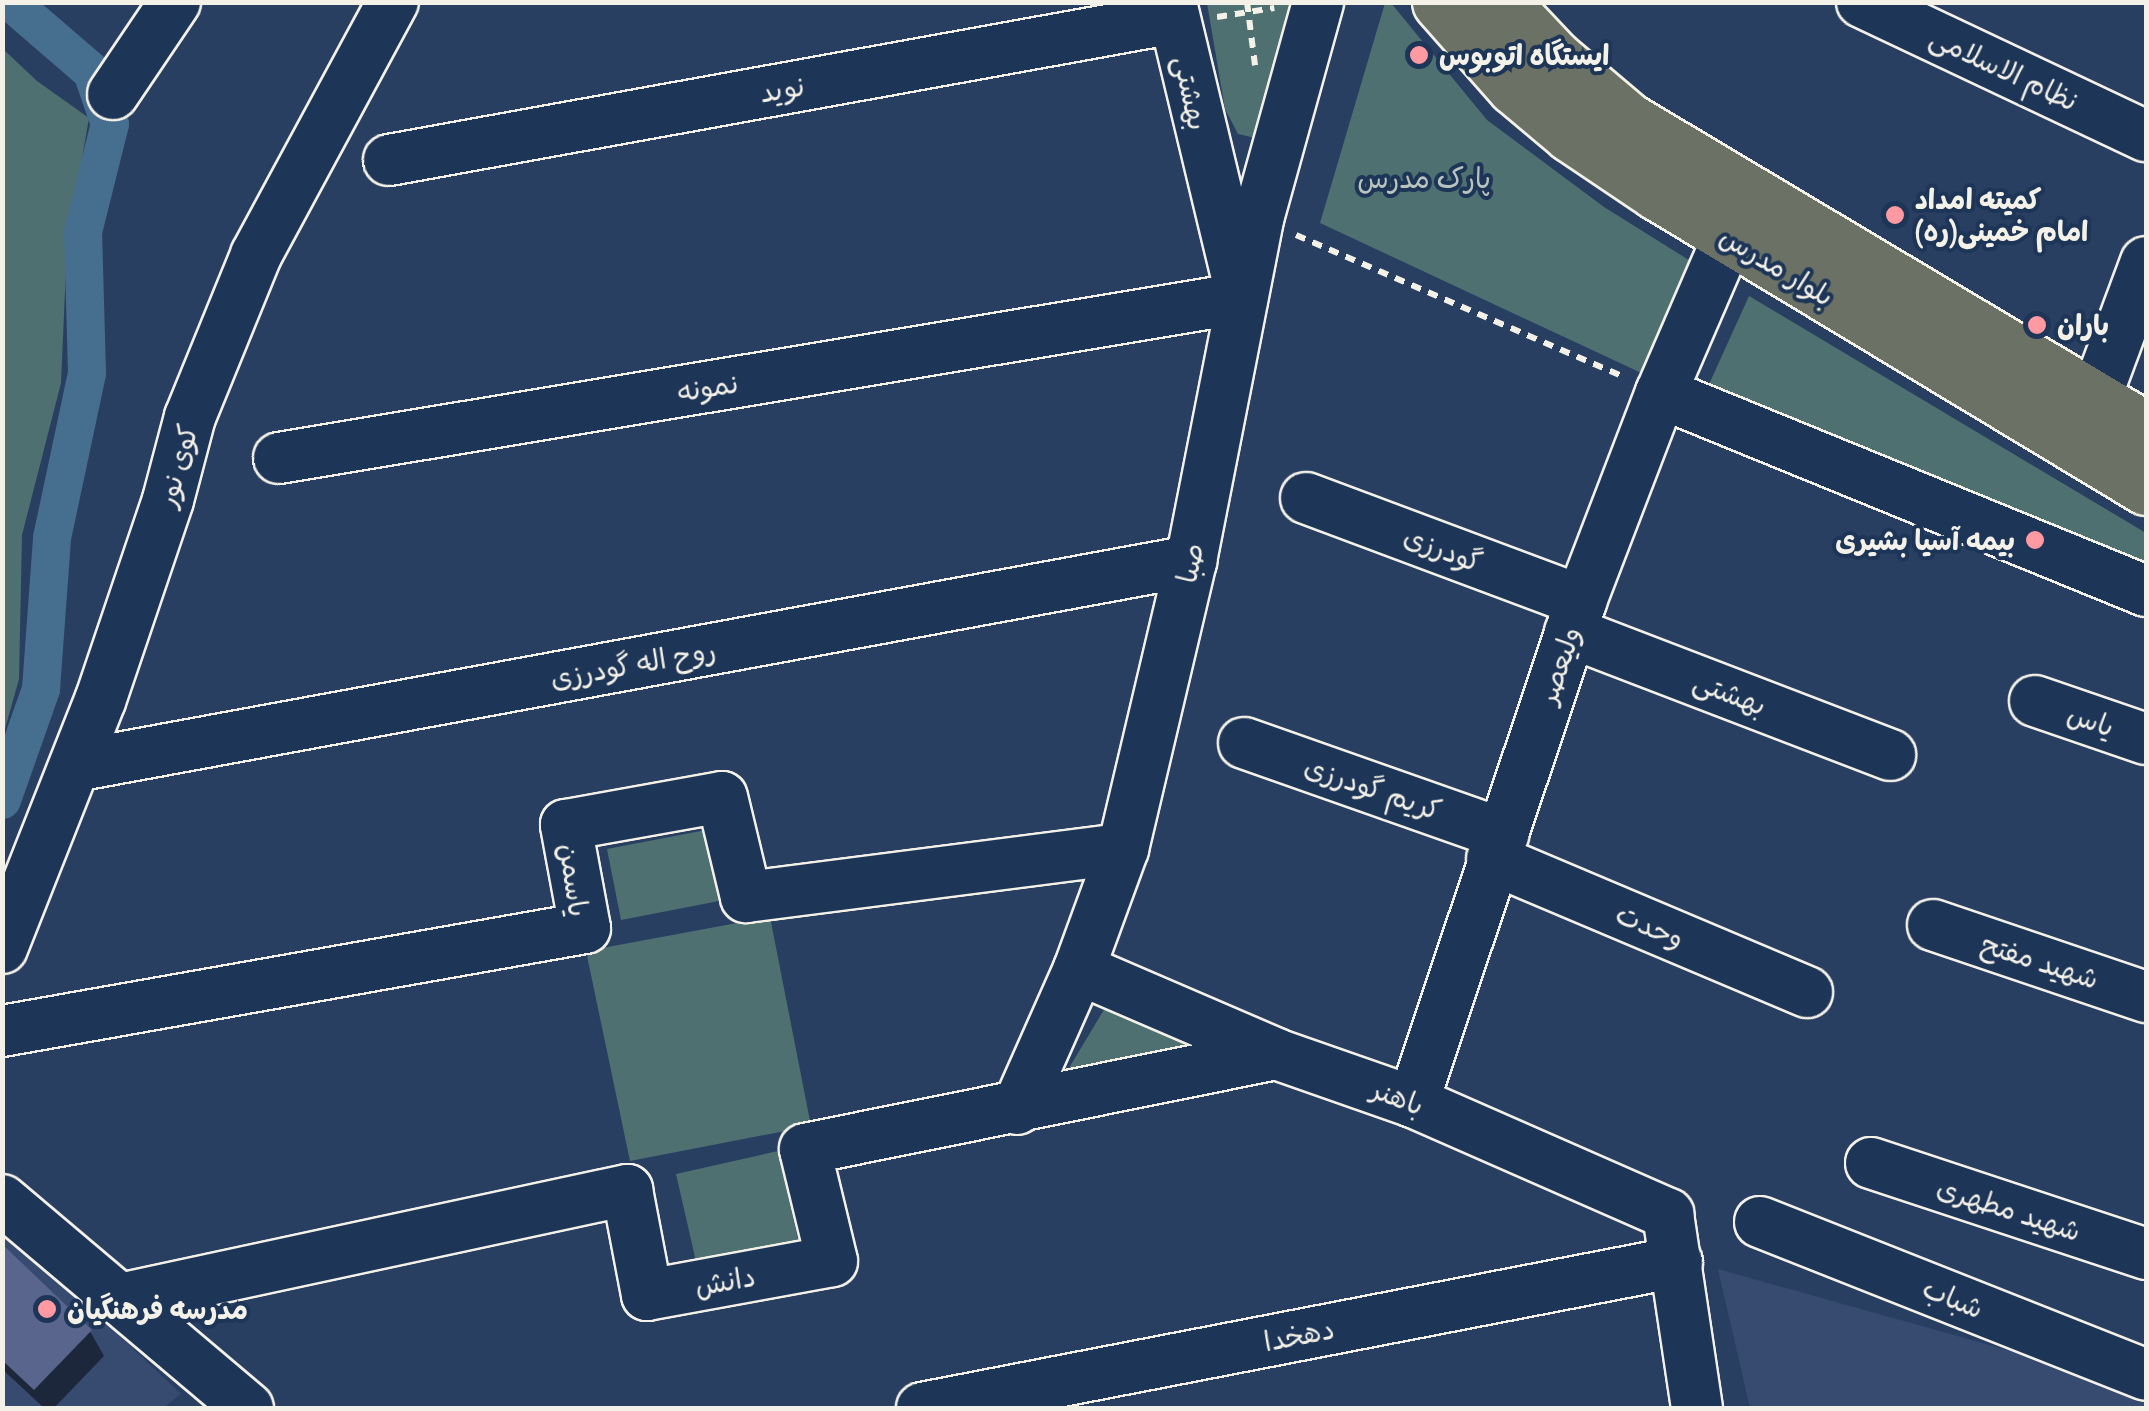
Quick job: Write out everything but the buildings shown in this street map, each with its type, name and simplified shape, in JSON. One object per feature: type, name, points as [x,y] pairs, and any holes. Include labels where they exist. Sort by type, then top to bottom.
[{"type":"main road","name":"بلوار مدرس","points":[[1440,2],[1515,87],[1571,134],[1729,236],[2146,487]]},
{"type":"main road","name":"بلوار مدرس","points":[[1526,13],[1628,120],[2146,430]]},
{"type":"street","points":[[113,94],[176,2]]},
{"type":"street","name":"کوی نور","points":[[2,948],[75,766],[168,500],[190,417],[256,255],[393,2]]},
{"type":"street","name":"نظام الاسلامی","points":[[1862,2],[2146,136]]},
{"type":"street","name":"صبا","points":[[1016,1110],[1079,969],[1123,849],[1191,562],[1258,218],[1274,162],[1302,4]]},
{"type":"street","name":"بهشتی","points":[[1174,15],[1242,298]]},
{"type":"street","name":"نوید","points":[[389,160],[1174,15]]},
{"type":"street","points":[[1202,142],[1219,157],[1246,164],[1274,162]]},
{"type":"street","name":"ولیعصر","points":[[1412,1102],[1575,616],[1661,393],[1729,236]]},
{"type":"street","points":[[2095,399],[2146,262]]},
{"type":"street","name":"نمونه","points":[[279,458],[1242,298]]},
{"type":"street","points":[[1661,393],[2146,591]]},
{"type":"street","name":"گودرزی","points":[[1306,498],[1575,616]]},
{"type":"street","name":"روح اله گودرزی","points":[[75,766],[1191,562]]},
{"type":"street","name":"بهشتی","points":[[1575,616],[1890,755]]},
{"type":"street","name":"یاس","points":[[2034,701],[2146,739]]},
{"type":"street","name":"کریم گودرزی","points":[[1244,743],[1498,846]]},
{"type":"street","name":"یاسمن","points":[[2,1031],[585,928],[566,825],[722,798],[746,897],[1123,849]]},
{"type":"street","name":"وحدت","points":[[1498,846],[1807,992]]},
{"type":"street","name":"شهید مفتح","points":[[1933,926],[2146,997]]},
{"type":"street","name":"باهنر","points":[[1079,969],[1276,1054],[1412,1102],[1668,1214],[1677,1262]]},
{"type":"street","name":"دانش","points":[[120,1300],[626,1190],[647,1295],[832,1261],[804,1148],[1016,1110],[1276,1054]]},
{"type":"street","name":"شهید مطهری","points":[[1871,1163],[2146,1254]]},
{"type":"street","points":[[2,1200],[248,1408]]},
{"type":"street","name":"شباب","points":[[1760,1222],[2146,1375]]},
{"type":"street","points":[[1677,1262],[1697,1408]]},
{"type":"street","name":"دهخدا","points":[[922,1408],[1677,1262]]},
{"type":"path","points":[[1174,15],[1302,4]]},
{"type":"path","points":[[1258,218],[1661,393]]},
{"type":"shaded area","name":"مدرسه فرهنگیان","points":[[2,1225],[181,1394],[163,1408],[3,1408]]},
{"type":"shaded area","points":[[1718,1269],[2146,1389],[2146,1408],[1750,1408]]},
{"type":"green space","points":[[1207,3],[1300,3],[1264,140],[1238,134],[1225,109]]},
{"type":"green space","name":"پارک مدرس","points":[[1385,3],[1391,3],[1487,120],[1604,207],[1692,262],[1650,377],[1320,223]]},
{"type":"green space","points":[[3,49],[37,81],[89,118],[67,246],[61,383],[22,535],[19,679],[3,736]]},
{"type":"green space","points":[[1749,296],[2146,533],[2146,579],[1701,402]]},
{"type":"green space","points":[[706,830],[719,901],[621,920],[607,849]]},
{"type":"green space","points":[[770,917],[811,1126],[630,1161],[586,951]]},
{"type":"green space","points":[[1111,998],[1222,1047],[1060,1083]]},
{"type":"green space","points":[[778,1151],[799,1244],[697,1266],[676,1174]]},
{"type":"waterway","points":[[2,800],[41,689],[52,538],[87,373],[83,232],[110,124],[92,72],[11,2]]},
{"type":"place","name":"ایستگاه اتوبوس","points":[[1419,55]]},
{"type":"place","name":"کمیته امداد امام خمینی(ره)","points":[[1895,215]]},
{"type":"place","name":"باران","points":[[2037,325]]},
{"type":"place","name":"بیمه آسیا بشیری","points":[[2035,540]]},
{"type":"place","name":"مدرسه فرهنگیان","points":[[47,1309]]}]
